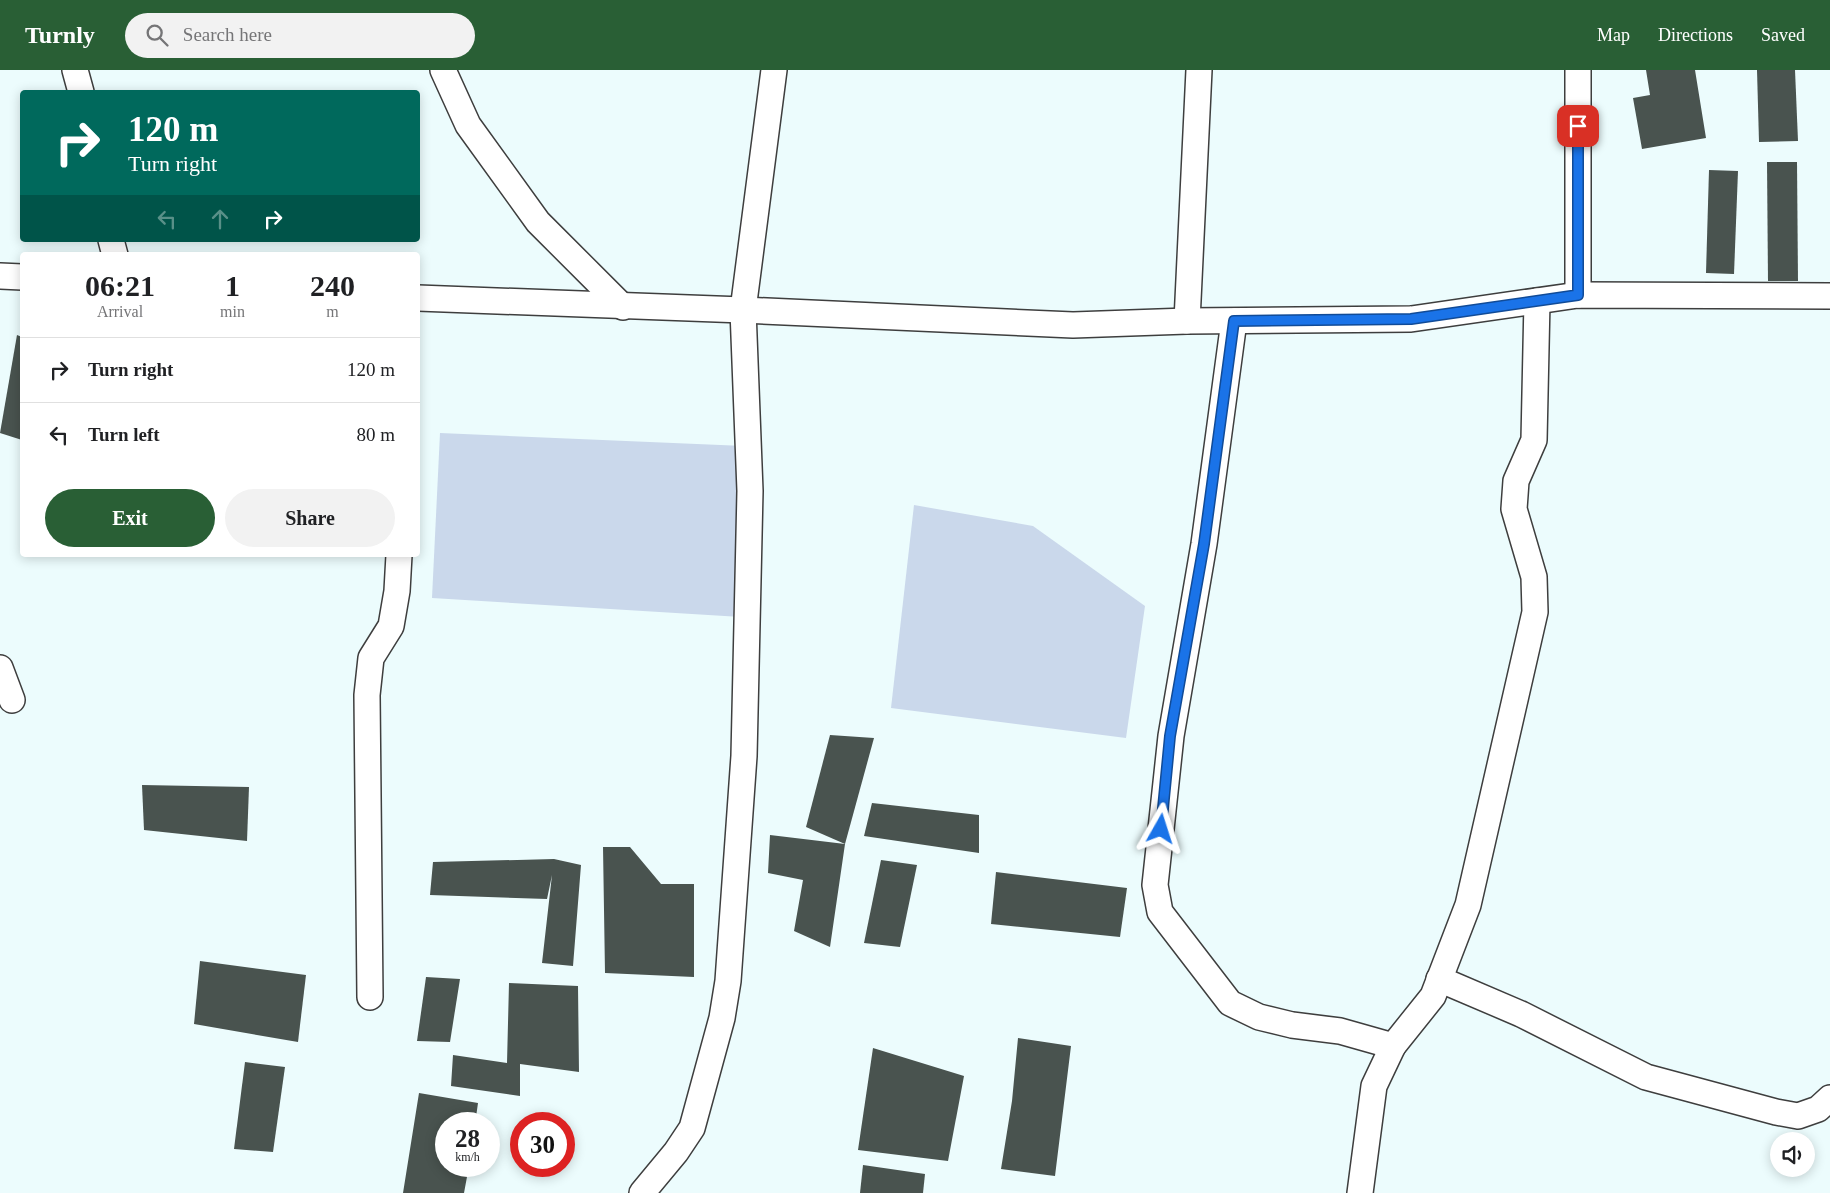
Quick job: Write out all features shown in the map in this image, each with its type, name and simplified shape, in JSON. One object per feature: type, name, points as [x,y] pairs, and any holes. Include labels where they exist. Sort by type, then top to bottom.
[{"type":"street","points":[[75,70],[80,90]]},
{"type":"street","points":[[443,70],[468,125],[538,222],[623,306]]},
{"type":"street","points":[[642,1193],[676,1152],[692,1128],[722,1018],[728,981],[744,756],[750,491],[743,310],[774,70]]},
{"type":"street","points":[[1187,321],[1199,70]]},
{"type":"street","points":[[1578,70],[1578,295]]},
{"type":"street","points":[[0,276],[20,277]]},
{"type":"street","points":[[420,298],[1074,325],[1187,321],[1411,319],[1578,295],[1830,296]]},
{"type":"street","points":[[1360,1193],[1374,1086],[1393,1046],[1433,996],[1468,906],[1535,612],[1534,577],[1514,509],[1516,481],[1534,440],[1537,301]]},
{"type":"street","points":[[1234,321],[1204,544],[1170,736],[1156,885],[1160,912],[1230,1002],[1259,1017],[1292,1025],[1340,1031],[1393,1046]]},
{"type":"street","points":[[370,997],[367,695],[371,658],[391,626],[397,591],[399,557]]},
{"type":"street","points":[[0,668],[12,700]]},
{"type":"street","points":[[1439,979],[1521,1014],[1646,1077],[1776,1112],[1798,1116],[1818,1109],[1830,1098]]},
{"type":"shaded area","points":[[440,433],[744,446],[741,617],[432,598]]},
{"type":"shaded area","points":[[914,505],[1033,526],[1145,606],[1126,738],[891,708]]},
{"type":"building","points":[[1646,70],[1695,70],[1706,138],[1642,149],[1633,98],[1650,95]]},
{"type":"building","points":[[1757,70],[1795,70],[1798,141],[1759,142]]},
{"type":"building","points":[[1767,162],[1797,162],[1798,281],[1768,281]]},
{"type":"building","points":[[1709,170],[1738,171],[1734,274],[1706,273]]},
{"type":"building","points":[[17,335],[20,336],[20,439],[0,433]]},
{"type":"building","points":[[830,735],[874,738],[845,844],[806,827]]},
{"type":"building","points":[[142,785],[249,787],[247,841],[144,830]]},
{"type":"building","points":[[872,803],[979,815],[979,853],[864,836]]},
{"type":"building","points":[[770,835],[845,844],[830,947],[794,931],[803,880],[768,873]]},
{"type":"building","points":[[603,847],[630,847],[661,884],[694,884],[694,977],[605,973]]},
{"type":"building","points":[[554,859],[581,865],[573,966],[542,963],[552,875],[547,899],[430,895],[433,862]]},
{"type":"building","points":[[881,860],[917,865],[900,947],[864,943]]},
{"type":"building","points":[[996,872],[1127,888],[1120,937],[991,924]]},
{"type":"building","points":[[200,961],[306,975],[298,1042],[194,1024]]},
{"type":"building","points":[[426,977],[460,979],[450,1042],[417,1041]]},
{"type":"building","points":[[509,983],[578,986],[579,1072],[520,1064],[520,1096],[451,1086],[453,1055],[507,1063]]},
{"type":"building","points":[[1018,1038],[1071,1046],[1055,1176],[1001,1169],[1012,1101]]},
{"type":"building","points":[[873,1048],[964,1076],[948,1161],[858,1150]]},
{"type":"building","points":[[245,1062],[285,1067],[273,1152],[234,1149]]},
{"type":"building","points":[[419,1093],[478,1103],[477,1112],[435,1112],[435,1177],[467,1177],[464,1193],[403,1193]]},
{"type":"building","points":[[863,1165],[925,1174],[923,1193],[860,1193]]},
{"type":"route","points":[[1161,829],[1170,736],[1204,544],[1234,321],[1411,319],[1578,295],[1578,126]]}]
